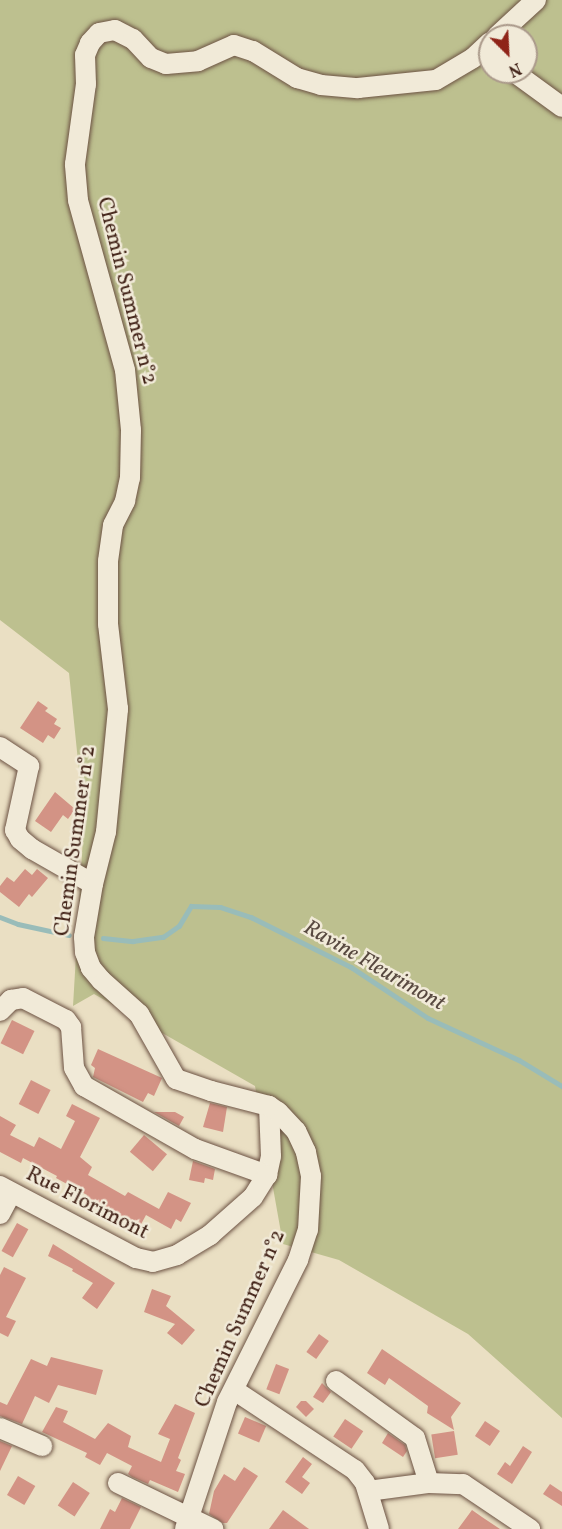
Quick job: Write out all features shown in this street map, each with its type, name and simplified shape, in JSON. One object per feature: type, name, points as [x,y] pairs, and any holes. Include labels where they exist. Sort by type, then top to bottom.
[{"type":"street","points":[[510,24],[537,0]]},
{"type":"street","name":"Chemin Summer n°2","points":[[187,1523],[227,1402],[298,1260],[308,1230],[312,1201],[311,1176],[306,1152],[287,1120],[269,1106],[176,1079],[139,1014],[91,968],[84,952],[84,937],[93,884],[106,832],[118,709],[108,624],[108,561],[113,525],[125,501],[130,478],[131,430],[125,370],[78,200],[75,164],[86,84],[85,55],[99,33],[115,30],[133,39],[152,58],[166,64],[198,61],[234,45],[253,51],[297,78],[321,85],[358,88],[436,80],[478,61]]},
{"type":"street","points":[[530,84],[562,107]]},
{"type":"street","points":[[0,747],[29,766],[15,830],[20,839],[32,849],[93,884]]},
{"type":"street","points":[[0,1011],[11,1000],[23,998],[66,1020],[72,1027],[74,1068],[84,1086],[195,1149],[267,1174]]},
{"type":"street","name":"Rue Florimont","points":[[6,1190],[136,1258],[153,1262],[177,1255],[210,1234],[253,1197],[267,1174],[272,1144],[269,1106]]},
{"type":"street","points":[[0,1214],[6,1190]]},
{"type":"street","points":[[336,1381],[415,1438],[429,1483]]},
{"type":"street","points":[[234,1390],[356,1470],[368,1491],[372,1526]]},
{"type":"street","points":[[0,1428],[42,1446]]},
{"type":"street","points":[[118,1483],[187,1523],[213,1529]]},
{"type":"street","points":[[368,1491],[429,1483],[463,1484],[530,1529]]},
{"type":"green space","points":[[0,0],[562,0],[562,1418],[468,1334],[339,1260],[283,1244],[255,1086],[94,994],[73,1006],[84,820],[69,673],[0,620]]},
{"type":"building","points":[[38,701],[48,708],[45,711],[57,719],[54,724],[61,728],[54,739],[48,735],[43,743],[20,728]]},
{"type":"building","points":[[55,792],[75,809],[68,819],[63,815],[51,832],[35,821]]},
{"type":"building","points":[[25,869],[32,875],[37,869],[48,878],[32,897],[29,894],[19,907],[0,892],[0,886],[7,877],[14,882]]},
{"type":"building","points":[[12,1020],[34,1031],[23,1054],[1,1043]]},
{"type":"building","points":[[98,1049],[162,1078],[154,1096],[148,1093],[143,1102],[93,1077],[95,1068],[91,1065]]},
{"type":"building","points":[[31,1080],[51,1090],[38,1114],[19,1104]]},
{"type":"building","points":[[210,1103],[227,1107],[223,1132],[203,1127]]},
{"type":"building","points":[[72,1104],[100,1118],[80,1157],[92,1167],[88,1175],[125,1196],[128,1192],[159,1209],[168,1192],[191,1203],[181,1222],[176,1219],[171,1229],[146,1215],[139,1228],[85,1199],[87,1195],[56,1178],[57,1176],[23,1158],[21,1163],[0,1152],[0,1116],[16,1125],[10,1135],[34,1147],[39,1137],[61,1149],[75,1121],[66,1116]]},
{"type":"building","points":[[154,1112],[175,1112],[184,1117],[179,1126]]},
{"type":"building","points":[[144,1135],[167,1154],[153,1171],[130,1152]]},
{"type":"building","points":[[193,1161],[215,1169],[213,1180],[205,1178],[204,1183],[189,1180]]},
{"type":"building","points":[[17,1223],[28,1229],[13,1257],[1,1251]]},
{"type":"building","points":[[53,1244],[115,1283],[97,1309],[82,1298],[93,1283],[48,1256]]},
{"type":"building","points":[[4,1267],[26,1278],[6,1317],[16,1321],[8,1337],[0,1333],[0,1275]]},
{"type":"building","points":[[152,1289],[171,1296],[166,1306],[195,1330],[182,1345],[167,1333],[175,1324],[144,1312]]},
{"type":"building","points":[[319,1334],[329,1341],[316,1359],[306,1352]]},
{"type":"building","points":[[382,1349],[461,1403],[451,1417],[454,1430],[427,1413],[428,1406],[389,1378],[385,1385],[367,1373]]},
{"type":"building","points":[[51,1357],[103,1370],[96,1395],[58,1385],[49,1403],[35,1396],[22,1424],[0,1416],[0,1402],[7,1405],[31,1359],[47,1366]]},
{"type":"building","points":[[276,1364],[289,1369],[279,1394],[266,1389]]},
{"type":"building","points":[[322,1383],[331,1392],[323,1403],[313,1397]]},
{"type":"building","points":[[301,1401],[306,1401],[314,1409],[306,1417],[296,1407]]},
{"type":"building","points":[[175,1404],[195,1413],[178,1458],[181,1460],[176,1471],[185,1474],[178,1492],[150,1480],[148,1484],[132,1477],[128,1474],[132,1466],[107,1453],[100,1465],[85,1457],[87,1453],[42,1432],[56,1407],[68,1411],[63,1422],[95,1439],[108,1423],[131,1436],[128,1447],[161,1462],[170,1439],[158,1434]]},
{"type":"building","points":[[245,1417],[266,1426],[259,1443],[238,1434]]},
{"type":"building","points":[[345,1419],[363,1431],[351,1449],[333,1436]]},
{"type":"building","points":[[485,1421],[500,1431],[490,1446],[475,1436]]},
{"type":"building","points":[[454,1431],[458,1455],[435,1458],[431,1435]]},
{"type":"building","points":[[388,1433],[405,1445],[407,1451],[403,1457],[382,1443]]},
{"type":"building","points":[[0,1441],[12,1446],[0,1471]]},
{"type":"building","points":[[523,1446],[532,1452],[512,1484],[497,1474],[505,1462],[510,1466]]},
{"type":"building","points":[[303,1457],[312,1464],[302,1477],[310,1483],[302,1494],[285,1482]]},
{"type":"building","points":[[244,1467],[258,1476],[227,1523],[223,1523],[209,1514],[214,1491],[224,1474],[235,1481]]},
{"type":"building","points":[[18,1476],[35,1486],[24,1505],[7,1495]]},
{"type":"building","points":[[73,1482],[90,1493],[75,1516],[58,1505]]},
{"type":"building","points":[[550,1484],[562,1492],[562,1506],[543,1494]]},
{"type":"building","points":[[122,1498],[141,1507],[130,1529],[100,1529],[110,1509],[115,1512]]},
{"type":"building","points":[[283,1510],[309,1529],[269,1529]]},
{"type":"building","points":[[472,1510],[482,1517],[500,1529],[458,1529]]},
{"type":"waterway","name":"Ravine Fleurimont","points":[[103,938],[133,941],[163,937],[179,926],[191,906],[220,907],[251,917],[351,967],[428,1018],[519,1060],[562,1086]]},
{"type":"waterway","name":"Ravine Fleurimont","points":[[0,917],[18,924],[69,935]]}]
